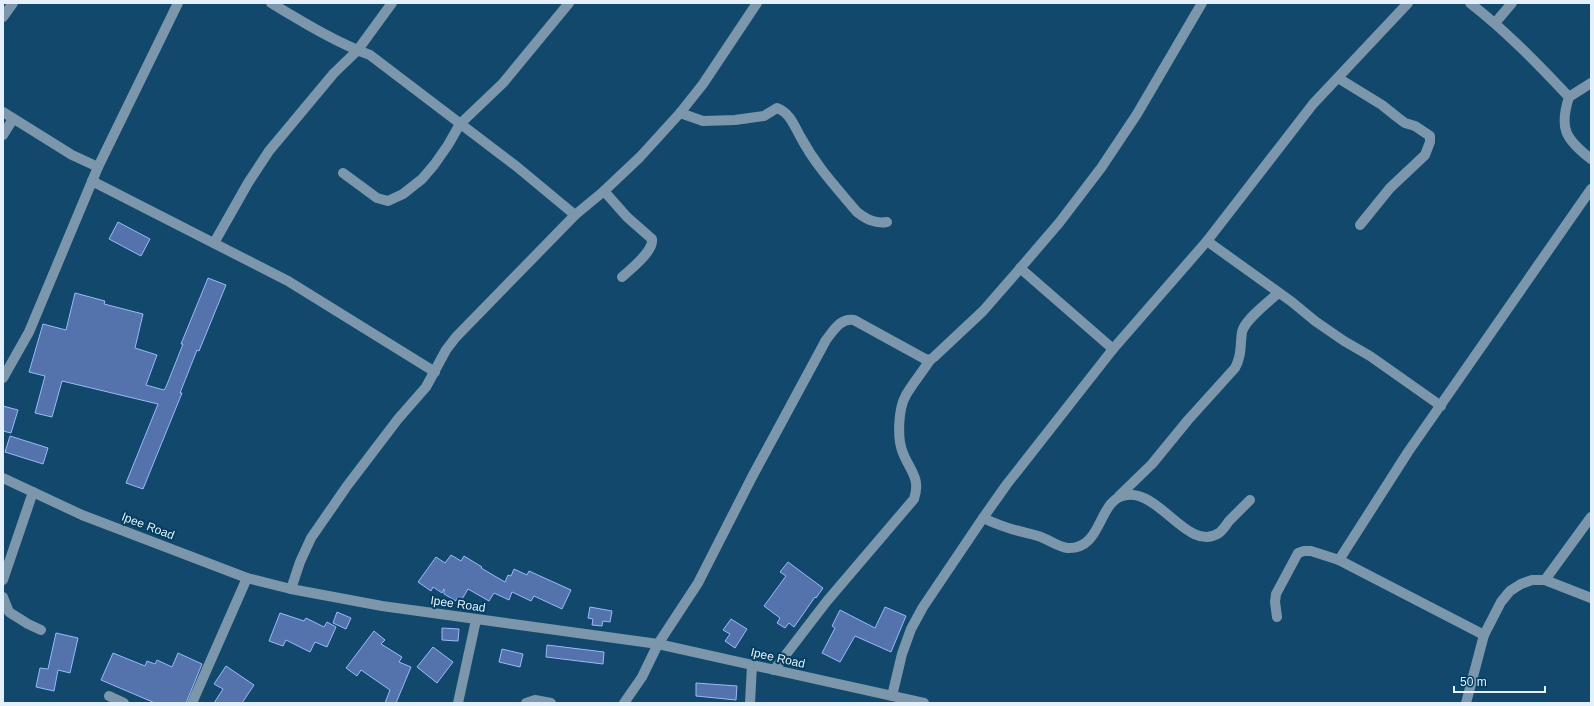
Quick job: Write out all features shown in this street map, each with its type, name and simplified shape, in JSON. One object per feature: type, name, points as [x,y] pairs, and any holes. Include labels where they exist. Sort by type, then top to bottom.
[{"type":"street","points":[[3,17],[13,3]]},
{"type":"street","points":[[3,378],[29,332],[98,167],[178,3]]},
{"type":"street","points":[[271,3],[357,51],[370,55],[516,166],[575,215]]},
{"type":"street","points":[[214,243],[268,151],[334,73],[357,51],[392,3]]},
{"type":"street","points":[[343,173],[377,198],[388,201],[403,194],[422,179],[434,165],[460,124],[503,83],[569,3]]},
{"type":"street","points":[[291,589],[300,562],[318,527],[398,419],[426,387],[446,350],[456,337],[575,215],[604,191],[640,157],[680,113],[703,84],[757,3]]},
{"type":"street","points":[[774,670],[827,601],[914,499],[918,489],[916,479],[902,452],[899,431],[902,405],[906,395],[930,360],[983,311],[1059,223],[1101,168],[1138,114],[1202,3]]},
{"type":"street","points":[[892,696],[902,654],[911,629],[923,607],[1007,484],[1113,350],[1207,241],[1313,104],[1408,3]]},
{"type":"street","points":[[1470,3],[1495,23],[1569,97]]},
{"type":"street","points":[[1495,23],[1512,3]]},
{"type":"street","points":[[1338,78],[1382,105],[1397,118],[1405,123],[1415,126],[1430,136],[1430,142],[1425,155],[1390,188],[1360,225]]},
{"type":"street","points":[[1591,83],[1569,97],[1564,110],[1563,123],[1569,137],[1579,149],[1591,158]]},
{"type":"street","points":[[680,113],[703,121],[736,120],[764,116],[777,108],[782,110],[790,118],[815,163],[857,212],[875,222],[887,222]]},
{"type":"street","points":[[3,112],[72,155],[98,167]]},
{"type":"street","points":[[3,135],[13,119]]},
{"type":"street","points":[[92,181],[288,281],[435,372]]},
{"type":"street","points":[[1339,560],[1408,452],[1591,189]]},
{"type":"street","points":[[604,191],[627,216],[652,239],[653,242],[648,251],[622,278]]},
{"type":"street","points":[[1207,241],[1292,302],[1315,321],[1344,341],[1370,356],[1441,406]]},
{"type":"street","points":[[1020,268],[1113,350]]},
{"type":"street","points":[[983,518],[1004,527],[1042,537],[1068,548],[1078,546],[1089,541],[1112,502],[1152,464],[1188,420],[1235,368],[1240,360],[1243,330],[1254,316],[1278,293]]},
{"type":"street","points":[[624,703],[642,677],[658,644],[698,583],[814,361],[826,340],[841,321],[849,319],[854,320],[930,360]]},
{"type":"street","name":"Ipee Road","points":[[3,478],[82,514],[247,578],[291,589],[382,606],[658,644],[924,703]]},
{"type":"street","points":[[3,580],[33,492]]},
{"type":"street","points":[[1120,496],[1128,494],[1144,498],[1158,505],[1180,526],[1191,533],[1210,537],[1220,532],[1250,500]]},
{"type":"street","points":[[1545,580],[1591,517]]},
{"type":"street","points":[[1277,617],[1275,602],[1276,594],[1298,553],[1311,551],[1339,560],[1484,635]]},
{"type":"street","points":[[192,703],[247,578]]},
{"type":"street","points":[[1466,703],[1484,635],[1501,602],[1510,591],[1521,584],[1532,580],[1545,580],[1591,598]]},
{"type":"street","points":[[3,597],[9,612],[41,630]]},
{"type":"street","points":[[458,703],[476,620]]},
{"type":"street","points":[[750,703],[752,665]]},
{"type":"street","points":[[109,696],[124,703]]},
{"type":"street","points":[[526,703],[535,700],[551,703]]},
{"type":"building","points":[[118,222],[150,239],[141,256],[109,239]]},
{"type":"building","points":[[208,278],[226,285],[199,351],[197,350],[180,393],[182,393],[143,489],[126,483],[158,404],[62,381],[52,417],[35,413],[45,376],[29,372],[43,324],[66,330],[75,293],[105,301],[104,304],[143,314],[135,348],[157,355],[146,385],[164,390]]},
{"type":"building","points":[[3,406],[18,410],[11,433],[3,431]]},
{"type":"building","points":[[10,436],[48,448],[43,464],[5,452]]},
{"type":"building","points":[[451,555],[461,561],[464,556],[505,582],[508,575],[511,576],[514,569],[527,575],[529,571],[571,590],[562,609],[534,596],[531,601],[512,592],[509,600],[494,593],[489,601],[468,589],[461,601],[457,598],[456,601],[444,594],[444,589],[442,593],[433,587],[431,591],[418,582],[436,557],[445,563]]},
{"type":"building","points":[[788,562],[823,588],[794,627],[789,623],[785,628],[777,623],[780,618],[764,606],[786,576],[780,572]]},
{"type":"building","points":[[590,607],[612,611],[610,622],[603,621],[602,626],[592,625],[593,619],[588,618]]},
{"type":"building","points":[[885,607],[906,616],[891,652],[855,636],[840,662],[822,653],[835,628],[832,626],[840,610],[875,628]]},
{"type":"building","points":[[337,612],[351,618],[346,629],[333,623]]},
{"type":"building","points":[[280,613],[304,621],[306,618],[324,627],[327,622],[336,627],[327,647],[315,642],[310,652],[286,640],[283,646],[269,641]]},
{"type":"building","points":[[731,619],[747,629],[735,648],[725,641],[730,634],[723,630]]},
{"type":"building","points":[[442,628],[459,629],[458,641],[442,640]]},
{"type":"building","points":[[374,631],[385,640],[381,644],[402,657],[399,662],[411,667],[396,703],[385,703],[390,690],[361,670],[357,676],[346,668]]},
{"type":"building","points":[[56,633],[78,638],[70,673],[58,670],[54,691],[36,687],[40,668],[48,669]]},
{"type":"building","points":[[547,645],[604,652],[603,664],[546,657]]},
{"type":"building","points":[[433,647],[453,662],[437,683],[417,667]]},
{"type":"building","points":[[502,649],[523,654],[520,667],[499,662]]},
{"type":"building","points":[[113,653],[145,666],[147,661],[155,664],[157,660],[172,667],[178,653],[202,664],[186,703],[155,703],[101,680]]},
{"type":"building","points":[[226,666],[254,685],[242,703],[214,703],[223,689],[214,684]]},
{"type":"building","points":[[696,683],[737,686],[736,700],[696,696]]}]
